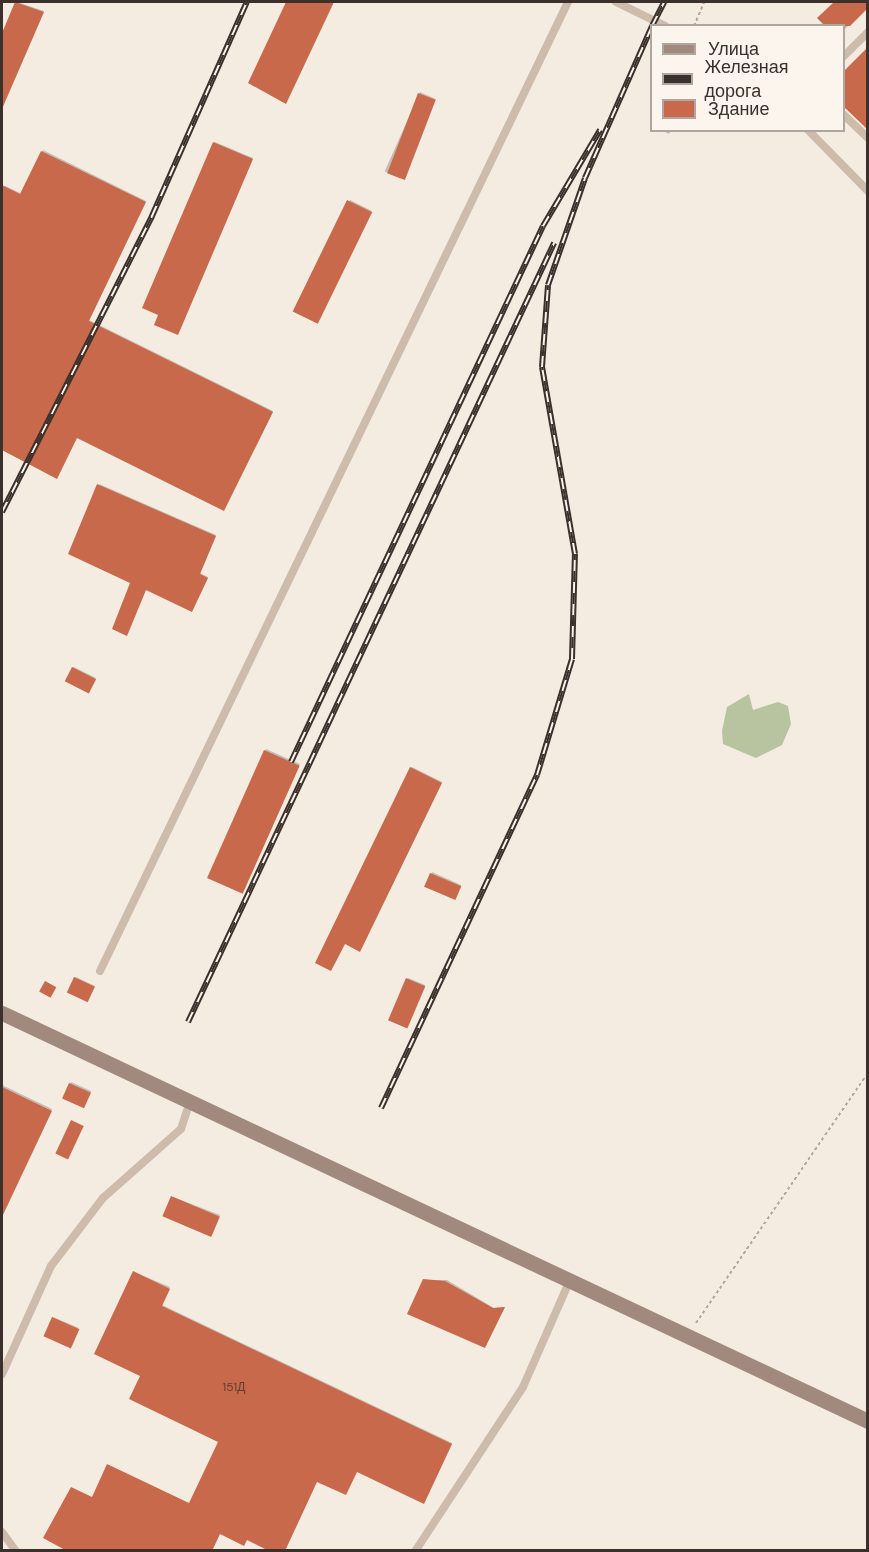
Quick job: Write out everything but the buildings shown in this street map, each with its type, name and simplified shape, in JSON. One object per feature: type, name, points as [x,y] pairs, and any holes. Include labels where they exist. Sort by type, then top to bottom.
[{"type":"main road","points":[[2,1013],[867,1421]]},
{"type":"lane","points":[[100,971],[568,2]]},
{"type":"lane","points":[[616,2],[662,24]]},
{"type":"lane","points":[[845,54],[867,32]]},
{"type":"lane","points":[[845,117],[867,138]]},
{"type":"lane","points":[[810,132],[867,191]]},
{"type":"lane","points":[[2,1374],[51,1266],[103,1198],[181,1129],[190,1102]]},
{"type":"lane","points":[[416,1551],[523,1387],[570,1280]]},
{"type":"lane","points":[[2,1532],[15,1551]]},
{"type":"path","points":[[695,24],[704,2]]},
{"type":"path","points":[[688,1335],[867,1073]]},
{"type":"green space","points":[[749,694],[753,710],[778,702],[788,706],[791,724],[782,745],[756,758],[723,744],[722,731],[727,707]]},
{"type":"railway","points":[[2,512],[152,216],[247,2]]},
{"type":"railway","points":[[653,24],[664,2]]},
{"type":"railway","points":[[381,1108],[537,775],[572,659],[575,554],[542,367],[548,285],[585,178],[650,31]]},
{"type":"railway","points":[[291,762],[543,226],[600,130]]},
{"type":"railway","points":[[188,1022],[554,243]]}]
